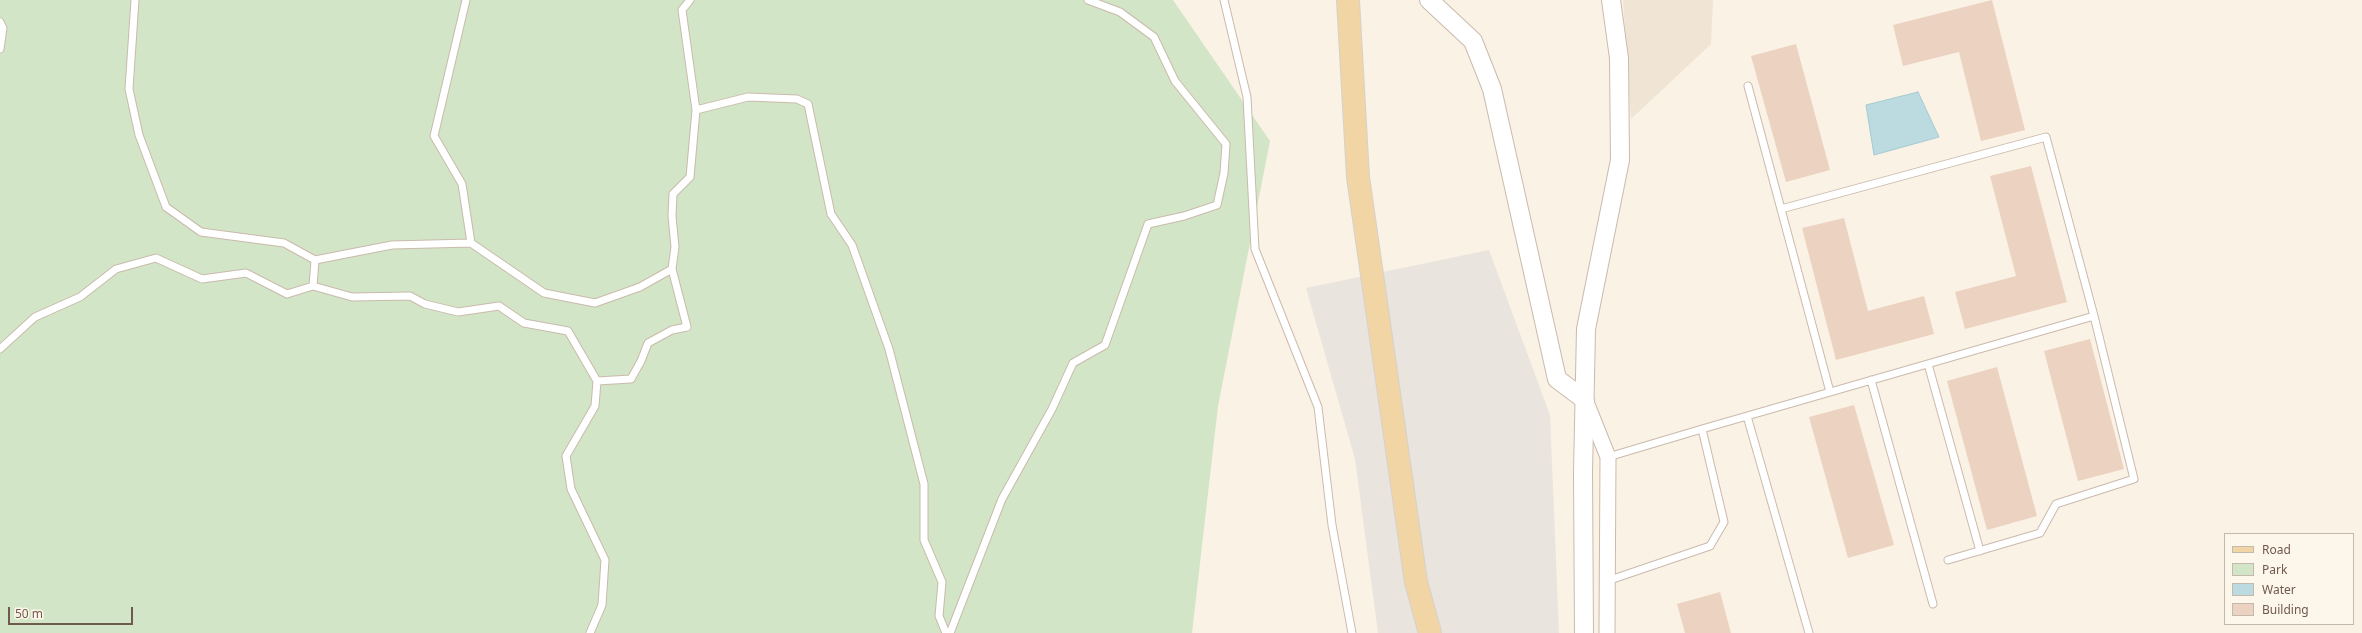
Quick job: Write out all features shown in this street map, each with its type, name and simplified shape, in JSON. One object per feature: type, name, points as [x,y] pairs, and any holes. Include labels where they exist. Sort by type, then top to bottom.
[{"type":"main road","points":[[1348,0],[1358,177],[1416,582],[1430,633]]},
{"type":"street","points":[[1429,0],[1473,41],[1492,89],[1557,379],[1585,400],[1608,457],[1607,633]]},
{"type":"street","points":[[1584,633],[1582,473],[1586,329],[1620,160],[1618,58],[1611,0]]},
{"type":"lane","points":[[135,0],[129,89],[139,135],[166,207],[201,232],[284,244],[315,260],[392,245],[471,243],[544,293],[595,302],[640,287],[672,270]]},
{"type":"lane","points":[[466,0],[434,136],[462,184],[471,243]]},
{"type":"lane","points":[[597,381],[631,379],[641,361],[648,343],[672,330],[687,327],[672,270],[675,247],[672,216],[673,194],[690,178],[696,110],[682,10],[690,0]]},
{"type":"lane","points":[[950,633],[1002,499],[1052,409],[1073,363],[1105,346],[1148,224],[1184,216],[1217,205],[1224,173],[1226,144],[1176,81],[1154,37],[1120,12],[1088,0]]},
{"type":"lane","points":[[1224,0],[1247,98],[1255,249],[1318,408],[1332,525],[1352,633]]},
{"type":"lane","points":[[0,22],[3,28],[0,49]]},
{"type":"lane","points":[[1748,86],[1830,392]]},
{"type":"lane","points":[[696,110],[748,97],[797,99],[808,104],[831,214],[852,245],[889,349],[924,484],[924,540],[942,582],[939,616],[946,633]]},
{"type":"lane","points":[[1781,209],[2046,137],[2094,316],[2134,479],[2056,504],[2040,533],[1948,560]]},
{"type":"lane","points":[[0,349],[35,317],[80,297],[116,269],[156,258],[202,279],[246,273],[287,294],[313,286],[352,297],[410,296],[425,304],[458,312],[499,306],[524,323],[568,331],[597,381],[595,406],[566,456],[571,489],[605,560],[602,605],[590,633]]},
{"type":"lane","points":[[313,286],[315,260]]},
{"type":"lane","points":[[1608,457],[2094,316]]},
{"type":"lane","points":[[1928,364],[1980,551]]},
{"type":"lane","points":[[1871,380],[1933,604]]},
{"type":"lane","points":[[1747,416],[1809,633]]},
{"type":"lane","points":[[1607,581],[1710,546],[1724,522],[1702,429]]},
{"type":"shaded area","points":[[1623,0],[1713,0],[1711,44],[1631,119]]},
{"type":"shaded area","points":[[1489,250],[1550,415],[1559,633],[1378,633],[1355,459],[1306,288]]},
{"type":"green space","points":[[0,0],[1173,0],[1270,141],[1218,406],[1192,633],[0,633]]},
{"type":"water","points":[[1918,92],[1939,137],[1874,155],[1866,105]]},
{"type":"building","points":[[1992,0],[2025,130],[1981,141],[1959,52],[1903,66],[1893,25]]},
{"type":"building","points":[[1796,44],[1830,170],[1786,182],[1751,56]]},
{"type":"building","points":[[2031,166],[2067,302],[1965,329],[1955,292],[2016,276],[1990,176]]},
{"type":"building","points":[[1844,218],[1868,311],[1924,296],[1934,334],[1836,360],[1802,228]]},
{"type":"building","points":[[2090,339],[2124,469],[2078,481],[2044,351]]},
{"type":"building","points":[[1997,367],[2037,516],[1987,530],[1947,381]]},
{"type":"building","points":[[1854,405],[1894,545],[1848,558],[1809,417]]},
{"type":"building","points":[[1720,592],[1731,633],[1685,633],[1677,604]]}]
